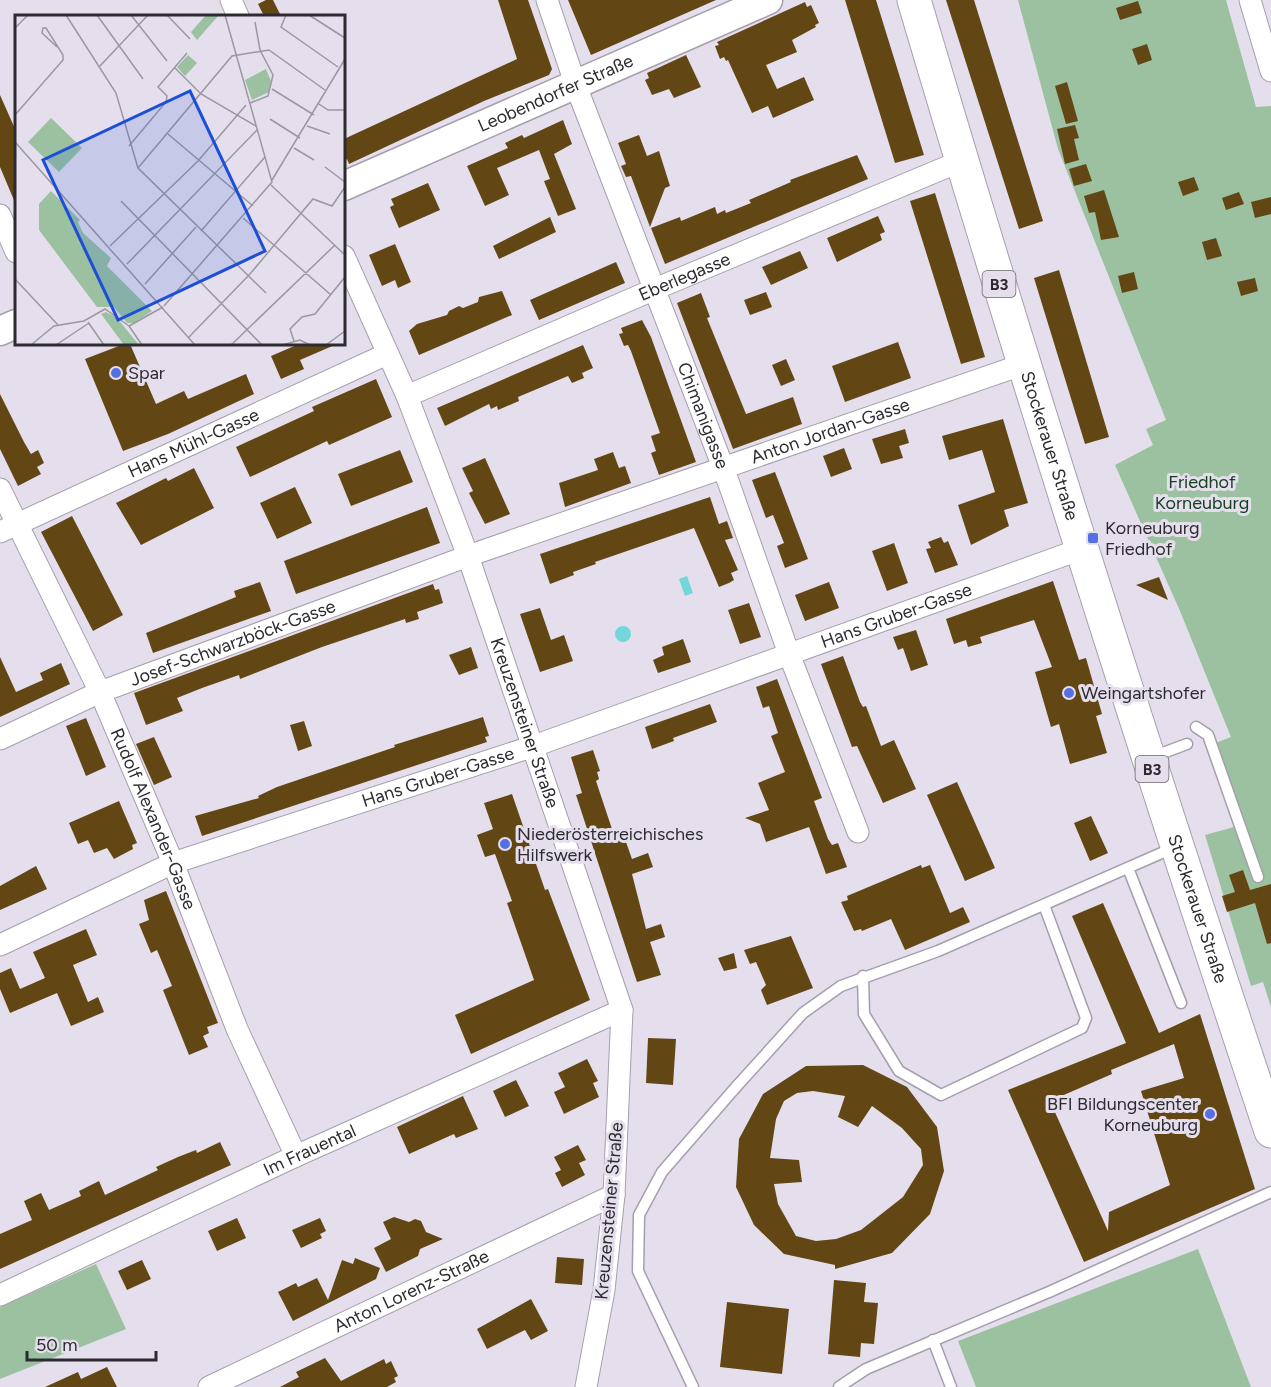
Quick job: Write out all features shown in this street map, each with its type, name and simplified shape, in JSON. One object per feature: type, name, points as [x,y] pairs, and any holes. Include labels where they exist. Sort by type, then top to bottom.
[{"type":"main road","name":"Leobendorfer Straße","points":[[345,186],[768,0]]},
{"type":"main road","name":"Stockerauer Straße","points":[[914,0],[962,161],[1014,368],[1073,552],[1149,758],[1176,847],[1271,1131]]},
{"type":"main road","points":[[0,331],[15,324]]},
{"type":"street","points":[[231,0],[238,15]]},
{"type":"street","name":"Chimanigasse","points":[[547,0],[576,86],[723,467],[789,654],[858,832]]},
{"type":"street","points":[[1250,0],[1271,71]]},
{"type":"street","name":"Eberlegasse","points":[[407,396],[655,289],[962,161]]},
{"type":"street","points":[[3,228],[15,250]]},
{"type":"street","name":"Kreuzensteiner Straße","points":[[345,258],[407,396],[468,556],[622,1010],[614,1195],[604,1290],[586,1387]]},
{"type":"street","name":"Hans Mühl-Gasse","points":[[9,528],[387,354]]},
{"type":"street","name":"Anton Jordan-Gasse","points":[[468,556],[1014,368]]},
{"type":"street","name":"Rudolf Alexander-Gasse","points":[[0,489],[9,528],[100,692],[173,863],[237,1029],[296,1156]]},
{"type":"street","name":"Hans Gruber-Gasse","points":[[0,945],[173,863],[534,746],[1073,552]]},
{"type":"street","name":"Josef-Schwarzböck-Gasse","points":[[0,738],[100,692],[468,556]]},
{"type":"street","name":"Im Frauental","points":[[0,1295],[296,1156],[622,1010]]},
{"type":"street","name":"Anton Lorenz-Straße","points":[[208,1387],[614,1195]]},
{"type":"lane","points":[[1196,728],[1208,735],[1258,877]]},
{"type":"lane","points":[[1149,758],[1187,744]]},
{"type":"lane","points":[[693,1387],[638,1271],[639,1215],[662,1172],[803,1013],[841,986],[863,976],[938,951],[1176,847]]},
{"type":"lane","points":[[1128,868],[1181,1003]]},
{"type":"lane","points":[[863,976],[864,1014],[899,1071],[940,1095],[1082,1028],[1085,1023],[1086,1018],[1044,905]]},
{"type":"lane","points":[[839,1387],[866,1369],[1049,1292],[1271,1192]]},
{"type":"lane","points":[[933,1340],[951,1387]]},
{"type":"green space","name":"Friedhof Korneuburg","points":[[1018,0],[1226,0],[1256,107],[1271,106],[1271,1007],[1263,982],[1251,986],[1205,835],[1234,827],[1208,746],[1231,737],[1180,611],[1115,465],[1153,445],[1146,429],[1166,420],[1058,149]]},
{"type":"green space","points":[[1198,1249],[1251,1387],[976,1387],[958,1341]]},
{"type":"green space","points":[[96,1264],[126,1329],[0,1379],[0,1307]]},
{"type":"water","points":[[687,576],[693,593],[685,596],[679,579]]},
{"type":"water","points":[[623,626],[629,628],[631,634],[629,640],[623,642],[617,640],[615,634],[617,628]]},
{"type":"building","points":[[266,0],[273,0],[280,15],[264,15],[258,4]]},
{"type":"building","points":[[498,0],[528,0],[552,69],[549,75],[484,101],[349,164],[347,159],[345,160],[345,139],[517,59]]},
{"type":"building","points":[[568,0],[716,0],[591,55]]},
{"type":"building","points":[[845,0],[876,0],[924,155],[895,163]]},
{"type":"building","points":[[946,0],[974,0],[1043,221],[1019,229]]},
{"type":"building","points":[[1138,1],[1142,13],[1120,20],[1116,8]]},
{"type":"building","points":[[805,2],[807,7],[811,5],[819,23],[792,40],[797,52],[766,65],[777,89],[804,77],[814,100],[773,118],[768,106],[752,113],[728,60],[726,61],[724,57],[720,59],[715,46],[719,45],[717,42]]},
{"type":"building","points":[[1147,44],[1152,60],[1138,65],[1132,49]]},
{"type":"building","points":[[686,55],[701,87],[674,98],[669,89],[652,95],[645,80],[649,78],[647,73]]},
{"type":"building","points":[[1067,82],[1078,121],[1066,124],[1055,86]]},
{"type":"building","points":[[0,95],[15,129],[15,203],[0,167]]},
{"type":"building","points":[[563,120],[572,144],[554,154],[576,209],[558,216],[544,181],[550,179],[539,150],[497,168],[509,195],[485,206],[467,166],[508,148],[505,143],[522,135],[524,138]]},
{"type":"building","points":[[1075,125],[1079,138],[1074,139],[1079,160],[1065,164],[1057,129]]},
{"type":"building","points":[[639,135],[647,156],[659,151],[670,186],[665,188],[650,227],[631,176],[626,177],[621,166],[626,164],[618,143]]},
{"type":"building","points":[[857,155],[868,179],[665,264],[651,228],[680,217],[681,221],[715,207],[717,214],[725,210],[726,213],[751,203],[749,200],[791,182],[790,180]]},
{"type":"building","points":[[1086,164],[1092,181],[1074,186],[1069,169]]},
{"type":"building","points":[[1194,177],[1199,190],[1183,196],[1178,182]]},
{"type":"building","points":[[428,183],[440,210],[399,228],[390,207],[394,205],[391,199]]},
{"type":"building","points":[[1104,190],[1119,237],[1101,240],[1095,212],[1089,213],[1084,196]]},
{"type":"building","points":[[1239,192],[1244,204],[1226,210],[1222,198]]},
{"type":"building","points":[[935,193],[985,357],[961,364],[910,201]]},
{"type":"building","points":[[1271,197],[1271,214],[1255,218],[1251,202]]},
{"type":"building","points":[[878,216],[885,232],[880,234],[882,240],[837,262],[827,238]]},
{"type":"building","points":[[550,217],[556,232],[499,259],[493,246]]},
{"type":"building","points":[[1216,238],[1222,256],[1207,260],[1202,242]]},
{"type":"building","points":[[395,244],[411,282],[398,288],[395,280],[382,286],[369,255]]},
{"type":"building","points":[[800,251],[808,268],[771,285],[762,267]]},
{"type":"building","points":[[616,262],[625,283],[539,320],[530,300]]},
{"type":"building","points":[[1059,270],[1109,437],[1085,444],[1034,278]]},
{"type":"building","points":[[1134,272],[1138,289],[1122,293],[1118,276]]},
{"type":"building","points":[[1255,278],[1258,291],[1241,296],[1237,282]]},
{"type":"building","points":[[502,291],[512,315],[419,355],[409,331],[417,324],[447,315],[449,311],[459,306],[463,308],[478,302],[479,297]]},
{"type":"building","points":[[766,292],[772,307],[750,315],[744,300]]},
{"type":"building","points":[[701,293],[710,317],[707,318],[746,414],[793,397],[802,424],[733,449],[677,303]]},
{"type":"building","points":[[642,320],[651,337],[696,462],[659,475],[651,453],[656,451],[651,436],[660,433],[631,351],[628,345],[624,346],[619,334],[623,333],[621,328]]},
{"type":"building","points":[[898,342],[911,378],[845,402],[832,366]]},
{"type":"building","points":[[121,345],[130,345],[156,404],[184,391],[188,399],[246,374],[254,394],[168,434],[123,451],[85,359]]},
{"type":"building","points":[[297,345],[335,345],[300,360],[304,369],[281,379],[271,356]]},
{"type":"building","points":[[583,345],[593,368],[582,373],[584,378],[572,383],[568,376],[518,397],[519,401],[498,410],[497,406],[491,409],[489,404],[445,426],[437,408]]},
{"type":"building","points":[[786,359],[795,380],[781,386],[772,365]]},
{"type":"building","points":[[376,379],[392,417],[329,445],[327,441],[250,477],[236,447],[314,411],[312,407]]},
{"type":"building","points":[[0,394],[31,454],[38,450],[44,463],[37,467],[41,474],[18,486],[0,449]]},
{"type":"building","points":[[1003,419],[1028,503],[1004,510],[1009,526],[971,545],[958,505],[995,492],[982,450],[949,460],[942,436]]},
{"type":"building","points":[[905,429],[909,443],[899,446],[903,458],[881,464],[872,439]]},
{"type":"building","points":[[844,448],[852,469],[831,477],[823,456]]},
{"type":"building","points":[[400,450],[413,482],[351,506],[338,474]]},
{"type":"building","points":[[613,452],[619,468],[625,466],[631,483],[565,507],[559,483],[598,470],[594,459]]},
{"type":"building","points":[[485,458],[510,514],[485,524],[469,493],[473,491],[462,468]]},
{"type":"building","points":[[194,468],[214,508],[141,545],[116,503],[166,478],[168,481]]},
{"type":"building","points":[[775,472],[808,559],[785,568],[777,546],[784,543],[773,515],[766,518],[752,480]]},
{"type":"building","points":[[295,487],[312,523],[277,539],[260,503]]},
{"type":"building","points":[[710,497],[719,524],[727,521],[733,538],[725,540],[738,570],[731,573],[734,580],[729,583],[719,587],[694,528],[595,562],[596,564],[573,572],[574,575],[550,584],[540,554]]},
{"type":"building","points":[[427,507],[440,543],[296,594],[284,561]]},
{"type":"building","points":[[72,516],[123,615],[93,631],[41,532]]},
{"type":"building","points":[[941,537],[944,543],[948,541],[958,565],[935,573],[926,549],[931,548],[928,542]]},
{"type":"building","points":[[894,543],[908,583],[887,591],[872,551]]},
{"type":"building","points":[[1159,577],[1168,600],[1136,585]]},
{"type":"building","points":[[1053,581],[1079,660],[1086,658],[1102,714],[1096,716],[1107,753],[1070,764],[1059,724],[1051,727],[1035,672],[1052,667],[1034,620],[980,637],[982,643],[968,647],[966,640],[954,644],[946,619]]},
{"type":"building","points":[[260,582],[271,611],[153,653],[146,633],[236,597],[234,591]]},
{"type":"building","points":[[829,582],[839,608],[805,621],[795,595]]},
{"type":"building","points":[[433,584],[435,590],[439,589],[443,603],[417,612],[419,619],[406,623],[405,619],[322,647],[240,679],[239,675],[202,688],[177,698],[183,711],[146,725],[134,693]]},
{"type":"building","points":[[749,603],[761,637],[740,644],[728,610]]},
{"type":"building","points":[[540,608],[551,640],[564,635],[573,661],[540,672],[520,614]]},
{"type":"building","points":[[916,630],[928,665],[911,671],[903,648],[898,650],[893,637]]},
{"type":"building","points":[[683,639],[691,662],[658,673],[653,660],[664,655],[662,647]]},
{"type":"building","points":[[471,647],[478,668],[459,675],[449,655]]},
{"type":"building","points":[[843,656],[860,702],[863,707],[866,706],[881,746],[894,740],[916,789],[883,803],[857,746],[852,747],[821,664]]},
{"type":"building","points":[[0,657],[16,692],[43,680],[40,673],[61,663],[70,684],[0,717]]},
{"type":"building","points":[[777,679],[822,798],[814,801],[828,839],[832,845],[838,843],[847,867],[826,874],[809,827],[766,842],[760,824],[745,818],[769,810],[758,783],[785,772],[771,736],[778,733],[769,706],[763,708],[756,687]]},
{"type":"building","points":[[710,704],[717,722],[673,738],[674,741],[652,749],[645,727]]},
{"type":"building","points":[[483,717],[489,736],[485,737],[487,742],[202,836],[195,816],[259,798],[258,796],[277,787],[395,747],[394,745]]},
{"type":"building","points":[[86,718],[106,767],[86,776],[66,726]]},
{"type":"building","points":[[304,721],[312,746],[298,751],[290,725]]},
{"type":"building","points":[[154,737],[172,777],[154,785],[136,744]]},
{"type":"building","points":[[593,750],[600,771],[597,772],[599,779],[596,781],[614,835],[619,834],[626,842],[632,859],[648,853],[653,867],[632,874],[646,929],[661,924],[665,937],[650,942],[661,975],[637,982],[576,795],[582,793],[571,757]]},
{"type":"building","points":[[957,782],[995,868],[965,881],[927,795]]},
{"type":"building","points":[[512,794],[545,890],[548,889],[590,1000],[471,1054],[455,1015],[534,980],[507,903],[512,901],[495,854],[485,857],[477,835],[493,829],[484,803]]},
{"type":"building","points":[[119,801],[137,843],[132,845],[133,849],[114,859],[107,848],[94,853],[88,840],[78,844],[69,823]]},
{"type":"building","points":[[1091,816],[1108,853],[1090,861],[1074,823]]},
{"type":"building","points":[[921,865],[922,868],[930,865],[950,913],[963,907],[970,922],[905,950],[891,919],[862,931],[861,929],[854,931],[841,902],[848,900],[847,896]]},
{"type":"building","points":[[36,866],[47,889],[0,910],[0,886]]},
{"type":"building","points":[[1243,870],[1250,890],[1271,884],[1271,943],[1267,944],[1255,903],[1227,912],[1222,896],[1235,892],[1229,875]]},
{"type":"building","points":[[166,891],[218,1023],[207,1027],[209,1033],[203,1036],[208,1047],[189,1055],[163,990],[172,986],[157,950],[151,953],[139,924],[149,920],[144,900]]},
{"type":"building","points":[[1103,903],[1159,1033],[1200,1014],[1255,1189],[1084,1262],[1008,1090],[1126,1043],[1072,916]],"holes":[[[1174,1044],[1184,1078],[1141,1091],[1170,1185],[1109,1212],[1108,1231],[1050,1101],[1112,1074],[1111,1070]]]},
{"type":"building","points":[[86,929],[97,955],[73,965],[88,1002],[98,997],[104,1012],[71,1026],[57,993],[10,1013],[0,989],[0,973],[11,968],[20,989],[45,978],[33,952]]},
{"type":"building","points":[[791,936],[813,988],[767,1005],[761,990],[766,985],[756,962],[750,964],[744,950]]},
{"type":"building","points":[[734,953],[737,968],[724,971],[718,958]]},
{"type":"building","points":[[648,1038],[676,1039],[673,1085],[646,1083]]},
{"type":"building","points":[[587,1059],[598,1081],[593,1083],[599,1097],[564,1114],[554,1092],[565,1087],[558,1073]]},
{"type":"building","points":[[863,1065],[907,1087],[937,1127],[944,1171],[930,1214],[892,1253],[835,1269],[835,1265],[784,1254],[754,1225],[736,1187],[739,1139],[763,1094],[806,1066]],"holes":[[[813,1091],[845,1096],[838,1117],[858,1127],[872,1106],[902,1128],[921,1149],[923,1165],[903,1197],[861,1230],[836,1239],[816,1241],[796,1236],[778,1204],[774,1184],[802,1182],[799,1160],[770,1158],[776,1119],[784,1101],[797,1093]]]},
{"type":"building","points":[[516,1080],[529,1106],[505,1117],[493,1091]]},
{"type":"building","points":[[463,1096],[478,1129],[456,1138],[454,1134],[409,1154],[397,1127]]},
{"type":"building","points":[[220,1142],[231,1165],[0,1269],[0,1234],[32,1220],[24,1201],[41,1193],[49,1210],[81,1196],[79,1191],[99,1181],[105,1195],[158,1170],[156,1167],[196,1150],[197,1153]]},
{"type":"building","points":[[578,1145],[586,1160],[579,1163],[585,1175],[562,1187],[555,1173],[561,1170],[554,1157]]},
{"type":"building","points":[[394,1217],[409,1222],[415,1219],[421,1221],[426,1232],[443,1239],[420,1249],[418,1256],[386,1272],[374,1248],[391,1239],[383,1222]]},
{"type":"building","points":[[237,1218],[246,1238],[217,1251],[208,1231]]},
{"type":"building","points":[[320,1218],[326,1231],[320,1234],[322,1238],[301,1248],[292,1230]]},
{"type":"building","points":[[557,1257],[584,1259],[582,1285],[555,1283]]},
{"type":"building","points":[[355,1258],[380,1268],[376,1279],[293,1321],[278,1292],[296,1283],[298,1287],[317,1278],[328,1300],[342,1260],[353,1264]]},
{"type":"building","points":[[142,1260],[151,1279],[127,1290],[118,1271]]},
{"type":"building","points":[[834,1280],[866,1283],[864,1302],[878,1303],[874,1344],[861,1343],[860,1357],[828,1354]]},
{"type":"building","points":[[531,1299],[548,1331],[531,1340],[525,1330],[487,1349],[477,1329]]},
{"type":"building","points":[[727,1302],[789,1309],[782,1374],[720,1367]]},
{"type":"building","points":[[325,1358],[341,1381],[384,1359],[386,1364],[391,1361],[398,1376],[394,1378],[396,1382],[387,1387],[280,1387],[299,1377],[296,1372]]},
{"type":"building","points":[[107,1367],[117,1387],[45,1387],[78,1372],[81,1379]]},
{"type":"place","name":"Spar","points":[[116,373]]},
{"type":"place","name":"Korneuburg Friedhof","points":[[1093,538]]},
{"type":"place","name":"Weingartshofer","points":[[1069,693]]},
{"type":"place","name":"Niederösterreichisches Hilfswerk","points":[[505,844]]},
{"type":"place","name":"BFI Bildungscenter Korneuburg","points":[[1210,1114]]}]
